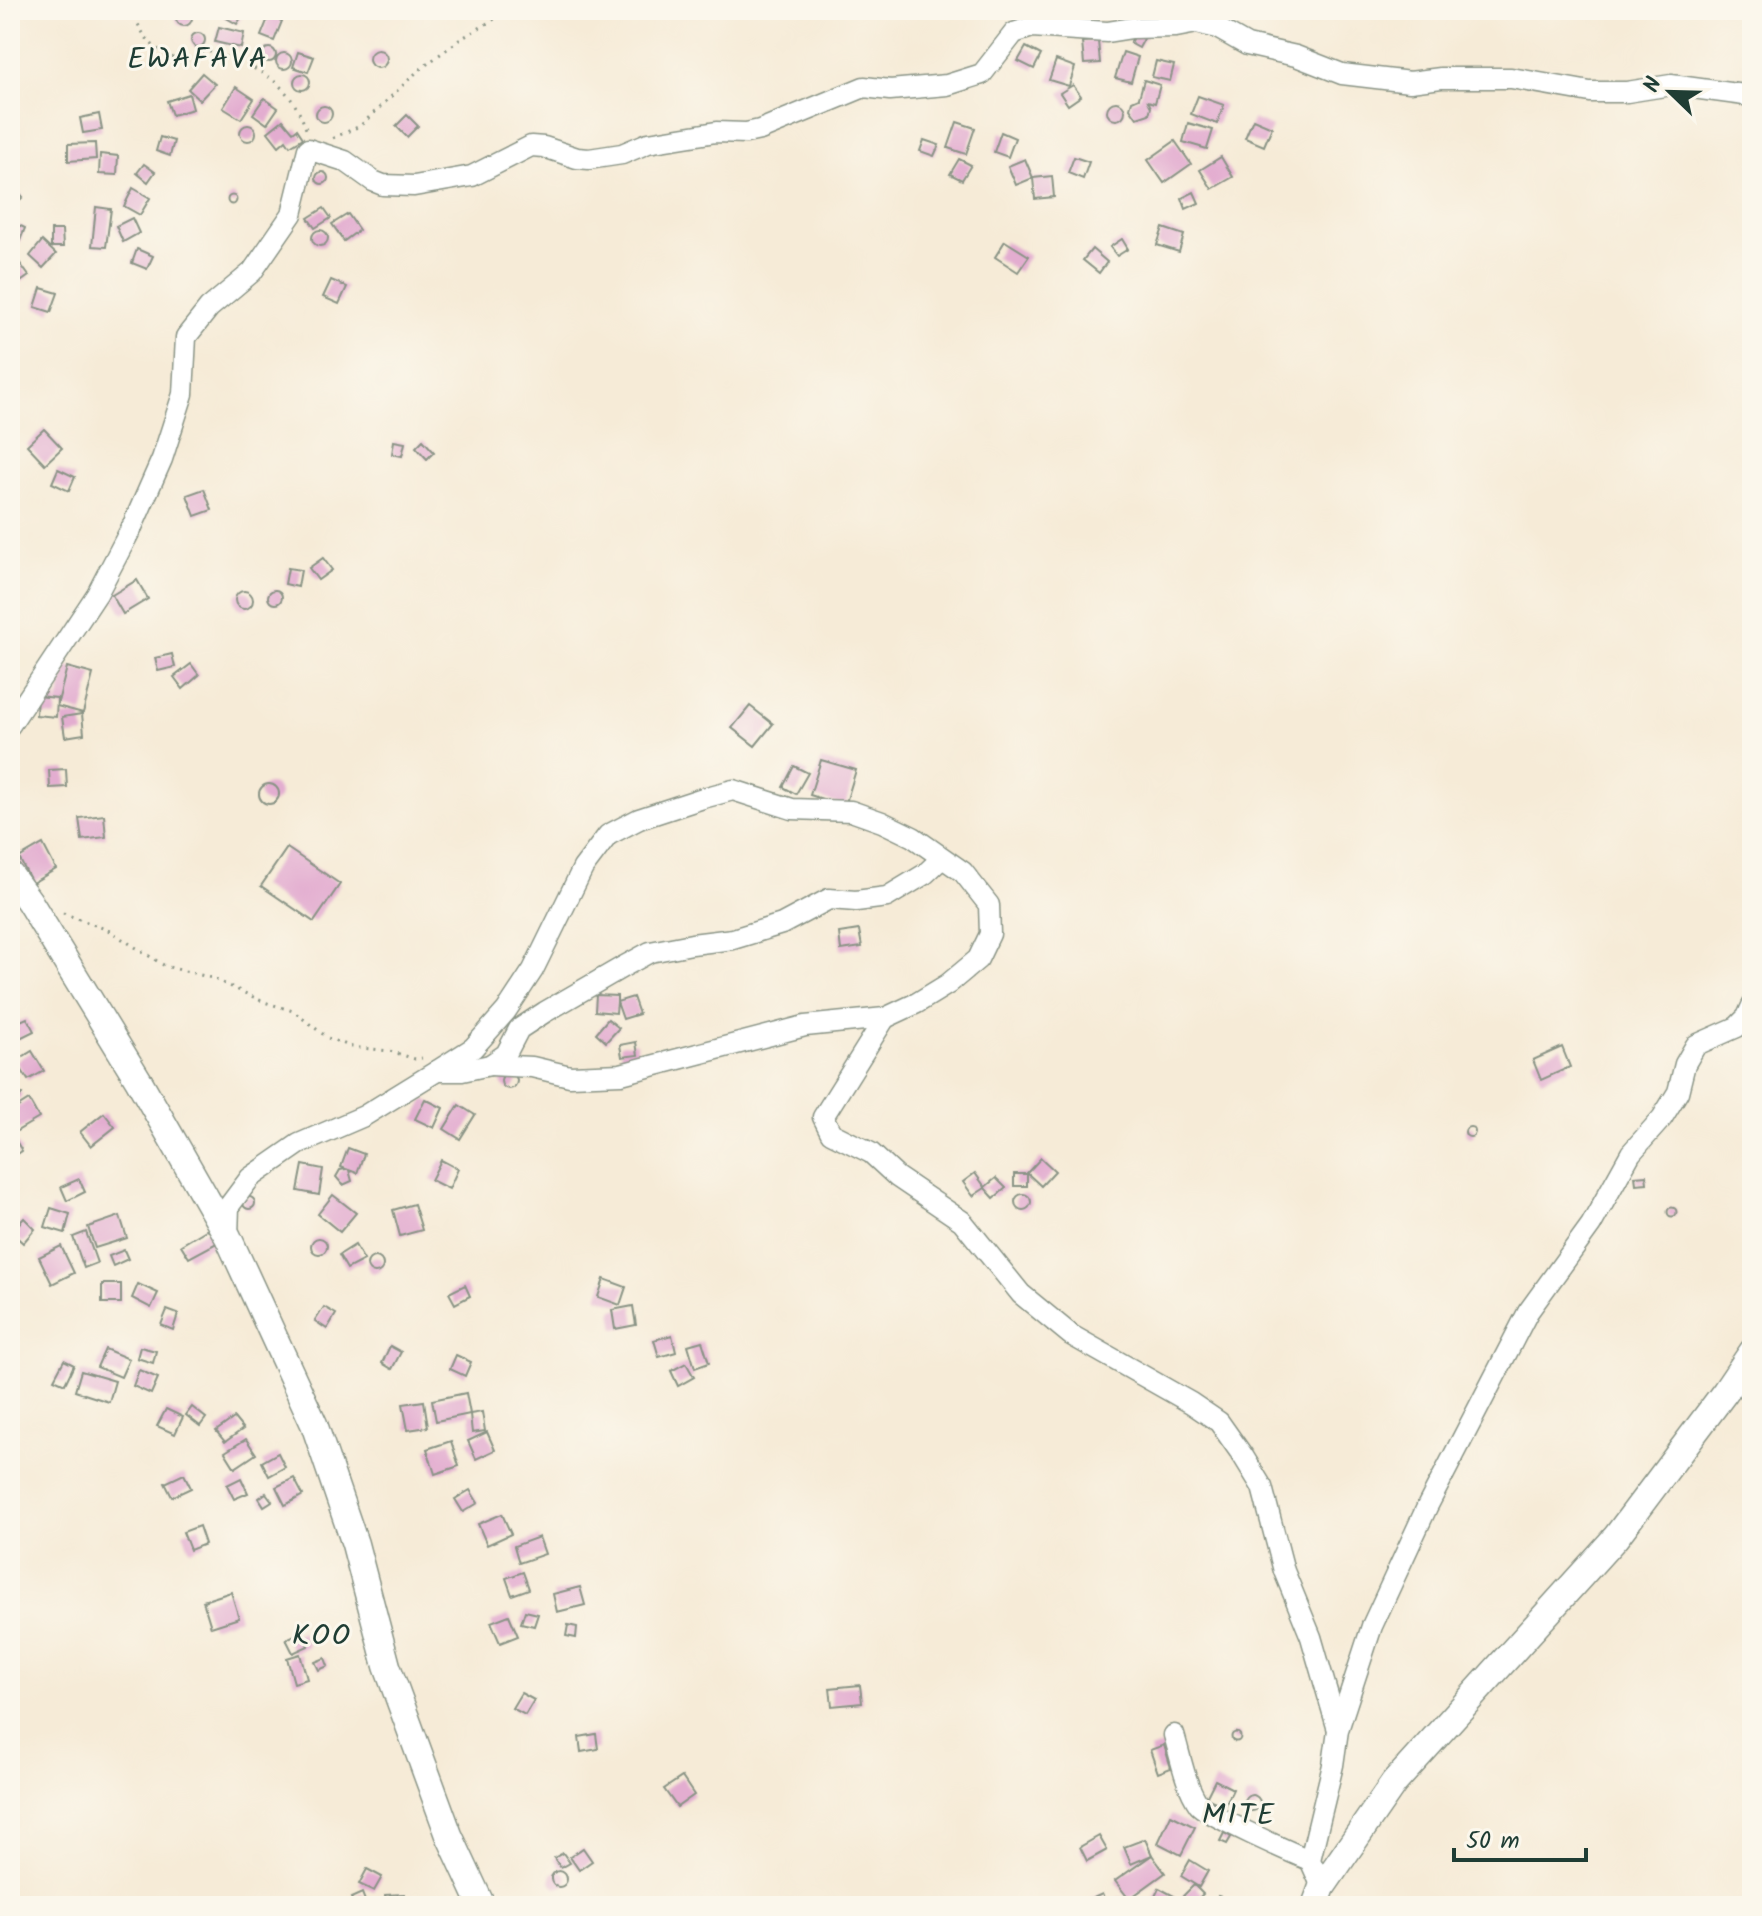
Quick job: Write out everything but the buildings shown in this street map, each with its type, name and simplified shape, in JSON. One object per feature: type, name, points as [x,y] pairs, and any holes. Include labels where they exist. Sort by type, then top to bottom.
[{"type":"street","points":[[10,725],[90,605],[132,527],[162,459],[183,394],[186,337],[209,308],[252,272],[292,214],[308,149],[345,161],[383,185],[414,186],[472,176],[531,146],[577,158],[622,154],[648,143],[716,132],[760,130],[864,87],[890,90],[963,81],[988,69],[996,53],[1014,33],[1032,27],[1107,32],[1197,23],[1217,28],[1247,45],[1296,56],[1342,74],[1410,82],[1441,78],[1511,78],[1590,92],[1627,92],[1671,85],[1752,96]]},
{"type":"street","points":[[228,1237],[229,1206],[250,1178],[299,1144],[364,1116],[434,1064],[473,1048],[506,1011],[533,970],[583,868],[608,835],[639,819],[733,790],[792,809],[851,811],[913,837],[963,872],[989,905],[990,934],[978,959],[948,984],[885,1018],[805,1026],[621,1074],[570,1076],[532,1067],[490,1065],[462,1071],[434,1064]]},
{"type":"street","points":[[490,1065],[506,1054],[519,1029],[650,952],[733,939],[782,924],[829,899],[856,901],[887,897],[925,874],[942,858]]},
{"type":"street","points":[[10,875],[139,1081],[228,1237],[314,1424],[355,1544],[387,1666],[449,1835],[482,1906]]},
{"type":"street","points":[[1318,1897],[1310,1860],[1333,1765],[1338,1730],[1372,1626],[1421,1520],[1528,1312],[1591,1225],[1631,1153],[1662,1118],[1678,1092],[1685,1064],[1696,1045],[1737,1027],[1752,1006]]},
{"type":"street","points":[[885,1018],[823,1117],[831,1133],[871,1153],[897,1177],[962,1221],[1021,1294],[1071,1335],[1219,1422],[1262,1487],[1284,1571],[1311,1637],[1338,1730]]},
{"type":"street","points":[[1318,1897],[1394,1783],[1616,1537],[1752,1352]]},
{"type":"street","points":[[1174,1735],[1191,1792],[1202,1809],[1284,1851],[1310,1860]]},
{"type":"path","points":[[131,10],[140,30],[155,50],[182,62],[210,52],[262,73],[283,86],[302,118],[309,137],[308,149],[360,126],[418,71],[505,10]]},
{"type":"path","points":[[29,901],[108,930],[165,966],[212,978],[264,1002],[293,1011],[328,1038],[352,1047],[390,1051],[434,1064]]},
{"type":"district","name":"EWAFAVA","points":[[198,60]]},
{"type":"district","name":"KOO","points":[[322,1637]]},
{"type":"district","name":"MITE","points":[[1239,1816]]}]
